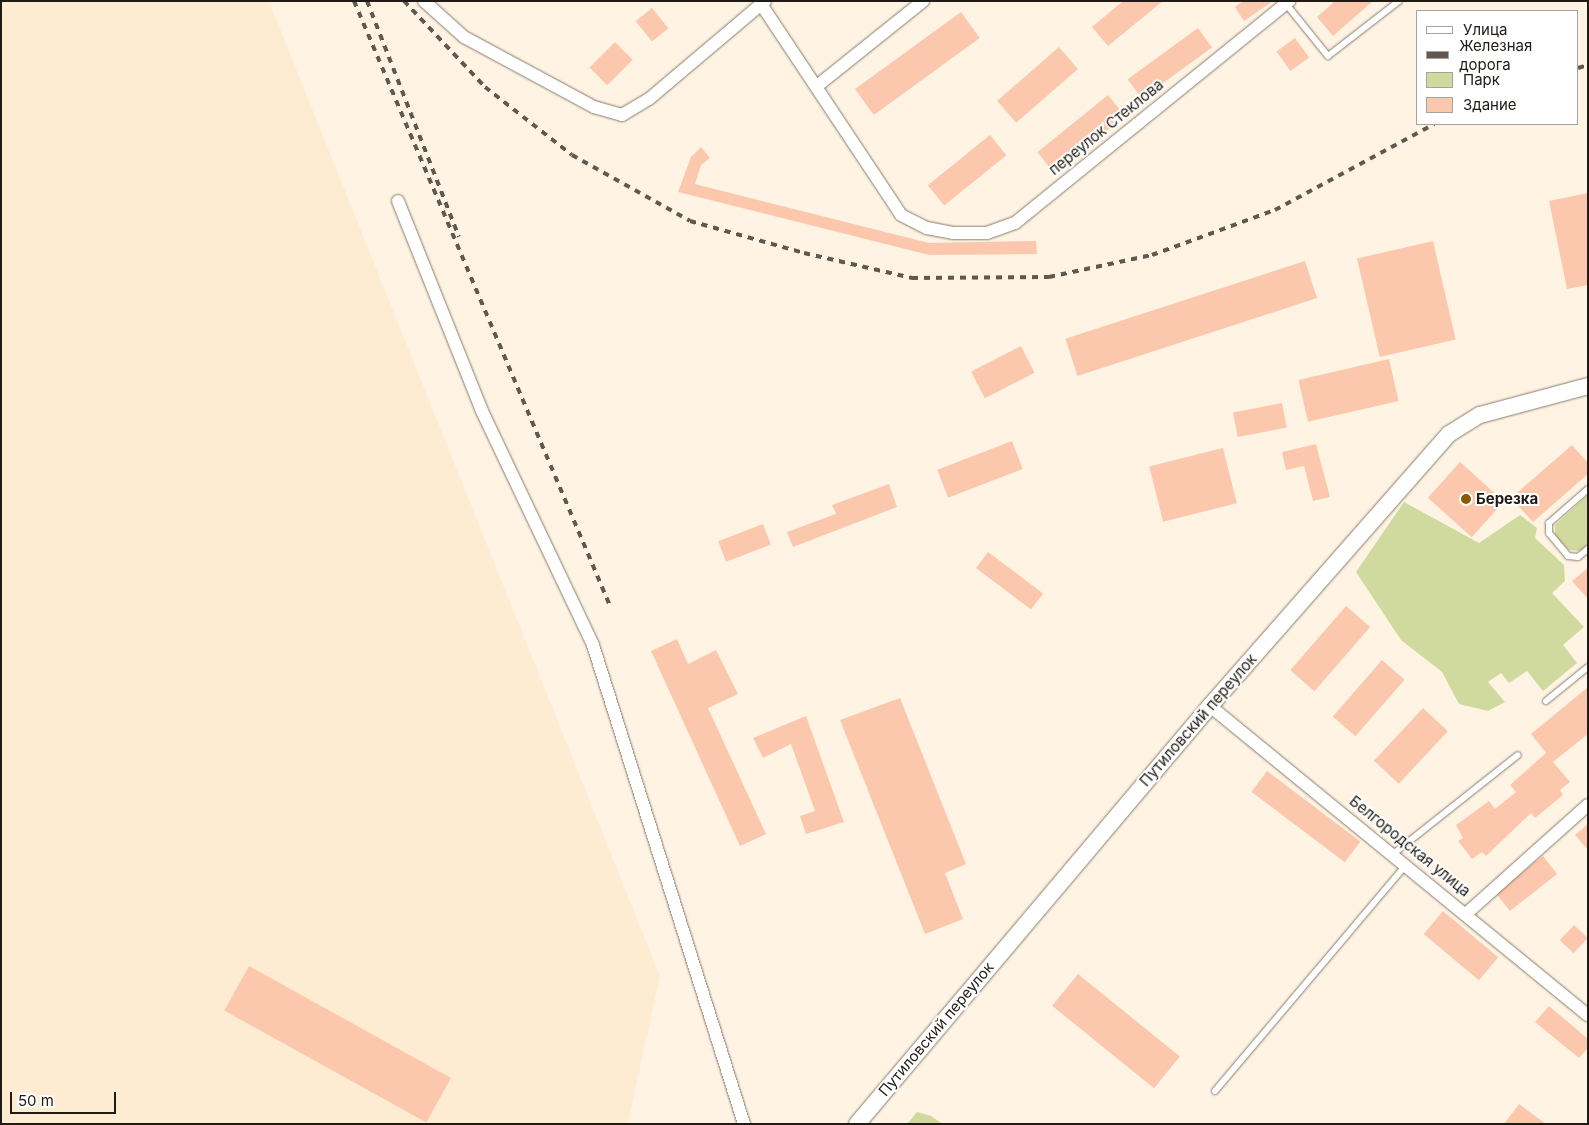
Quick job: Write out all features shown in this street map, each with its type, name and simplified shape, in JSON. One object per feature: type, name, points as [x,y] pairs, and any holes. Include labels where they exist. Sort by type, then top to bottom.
[{"type":"main road","name":"Путиловский переулок","points":[[857,1124],[1210,706],[1449,434],[1480,415],[1588,386]]},
{"type":"street","points":[[424,1],[464,38],[594,107],[622,115],[649,99],[763,3],[817,86],[923,1]]},
{"type":"street","name":"переулок Стеклова","points":[[817,86],[896,207],[927,228],[987,233],[1015,223],[1288,2]]},
{"type":"street","points":[[398,201],[481,409],[593,645],[744,1124]]},
{"type":"street","name":"Белгородская улица","points":[[1210,706],[1407,864],[1588,1014]]},
{"type":"street","points":[[1468,914],[1588,805]]},
{"type":"lane","points":[[1288,2],[1328,56],[1399,1]]},
{"type":"lane","points":[[1588,489],[1549,523],[1549,528],[1568,556],[1578,557],[1588,549]]},
{"type":"lane","points":[[1546,701],[1588,667]]},
{"type":"lane","points":[[1393,854],[1518,755]]},
{"type":"lane","points":[[1215,1091],[1407,864]]},
{"type":"shaded area","points":[[1,1],[269,1],[660,976],[628,1124],[1,1124]]},
{"type":"green space","points":[[1588,495],[1588,544],[1580,551],[1569,550],[1555,536],[1555,525]]},
{"type":"green space","points":[[1404,502],[1479,543],[1520,515],[1537,528],[1535,538],[1564,565],[1565,581],[1552,593],[1584,627],[1563,645],[1577,663],[1543,691],[1527,671],[1509,683],[1501,673],[1488,682],[1505,702],[1488,711],[1459,704],[1442,672],[1401,640],[1356,572]]},
{"type":"green space","points":[[917,1112],[931,1116],[943,1124],[907,1124]]},
{"type":"building","points":[[1123,1],[1163,1],[1108,46],[1092,27]]},
{"type":"building","points":[[1243,1],[1273,1],[1244,21],[1235,7]]},
{"type":"building","points":[[1335,1],[1373,1],[1333,36],[1317,17]]},
{"type":"building","points":[[652,8],[668,28],[652,41],[636,21]]},
{"type":"building","points":[[961,12],[980,38],[874,115],[855,89]]},
{"type":"building","points":[[1198,28],[1212,47],[1142,99],[1128,79]]},
{"type":"building","points":[[1295,38],[1309,57],[1290,71],[1276,52]]},
{"type":"building","points":[[615,42],[633,60],[607,85],[590,67]]},
{"type":"building","points":[[1059,47],[1078,69],[1016,123],[997,101]]},
{"type":"building","points":[[1108,95],[1125,116],[1054,173],[1037,152]]},
{"type":"building","points":[[990,135],[1006,155],[944,206],[928,185]]},
{"type":"building","points":[[701,147],[710,158],[701,165],[695,184],[929,243],[1036,241],[1037,254],[929,255],[678,192],[691,157]]},
{"type":"building","points":[[1588,193],[1588,285],[1567,289],[1549,201]]},
{"type":"building","points":[[1433,241],[1456,339],[1380,357],[1357,259]]},
{"type":"building","points":[[1305,261],[1317,298],[1077,376],[1065,339]]},
{"type":"building","points":[[1021,346],[1035,373],[985,398],[971,371]]},
{"type":"building","points":[[1389,359],[1399,401],[1308,422],[1298,380]]},
{"type":"building","points":[[1282,403],[1287,428],[1238,437],[1233,413]]},
{"type":"building","points":[[1012,441],[1023,469],[948,498],[937,470]]},
{"type":"building","points":[[1316,444],[1330,497],[1313,501],[1304,466],[1286,470],[1282,452]]},
{"type":"building","points":[[1572,445],[1588,463],[1588,474],[1533,522],[1511,498]]},
{"type":"building","points":[[1223,448],[1237,503],[1163,522],[1149,466]]},
{"type":"building","name":"Березка","points":[[1460,462],[1504,501],[1472,537],[1428,498]]},
{"type":"building","points":[[889,484],[897,507],[793,547],[787,532],[836,514],[832,505]]},
{"type":"building","points":[[763,524],[771,545],[726,562],[718,541]]},
{"type":"building","points":[[988,552],[1043,594],[1031,609],[976,568]]},
{"type":"building","points":[[1588,568],[1588,599],[1572,581]]},
{"type":"building","points":[[1346,606],[1370,627],[1314,691],[1290,670]]},
{"type":"building","points":[[677,639],[688,664],[716,650],[738,694],[708,708],[766,834],[740,846],[651,651]]},
{"type":"building","points":[[1382,660],[1405,680],[1355,736],[1333,717]]},
{"type":"building","points":[[1588,687],[1588,734],[1553,762],[1570,782],[1560,790],[1563,795],[1535,818],[1531,813],[1486,856],[1482,852],[1472,859],[1458,841],[1463,838],[1456,825],[1489,801],[1495,809],[1516,792],[1510,785],[1546,753],[1531,734]]},
{"type":"building","points":[[900,698],[966,864],[945,873],[963,919],[925,934],[840,720]]},
{"type":"building","points":[[1423,708],[1448,731],[1399,784],[1374,761]]},
{"type":"building","points":[[806,716],[844,822],[806,834],[800,816],[815,811],[791,744],[763,758],[753,738]]},
{"type":"building","points":[[1267,771],[1360,841],[1345,862],[1251,792]]},
{"type":"building","points":[[1588,824],[1588,850],[1575,835]]},
{"type":"building","points":[[1543,856],[1557,874],[1510,911],[1496,893]]},
{"type":"building","points":[[1443,911],[1498,957],[1479,980],[1424,934]]},
{"type":"building","points":[[1574,925],[1588,938],[1574,953],[1560,940]]},
{"type":"building","points":[[249,966],[451,1078],[426,1123],[224,1011]]},
{"type":"building","points":[[1078,974],[1180,1056],[1154,1088],[1052,1006]]},
{"type":"building","points":[[1549,1006],[1588,1039],[1588,1048],[1579,1058],[1535,1022]]},
{"type":"building","points":[[1519,1104],[1546,1124],[1504,1124]]},
{"type":"railway","points":[[354,1],[610,606]]},
{"type":"railway","points":[[367,1],[459,237]]},
{"type":"railway","points":[[404,1],[485,87],[572,155],[690,221],[804,253],[912,278],[1049,277],[1152,255],[1275,210],[1432,125]]},
{"type":"railway","points":[[1579,68],[1588,65]]},
{"type":"place","name":"Березка","points":[[1466,499]]}]
